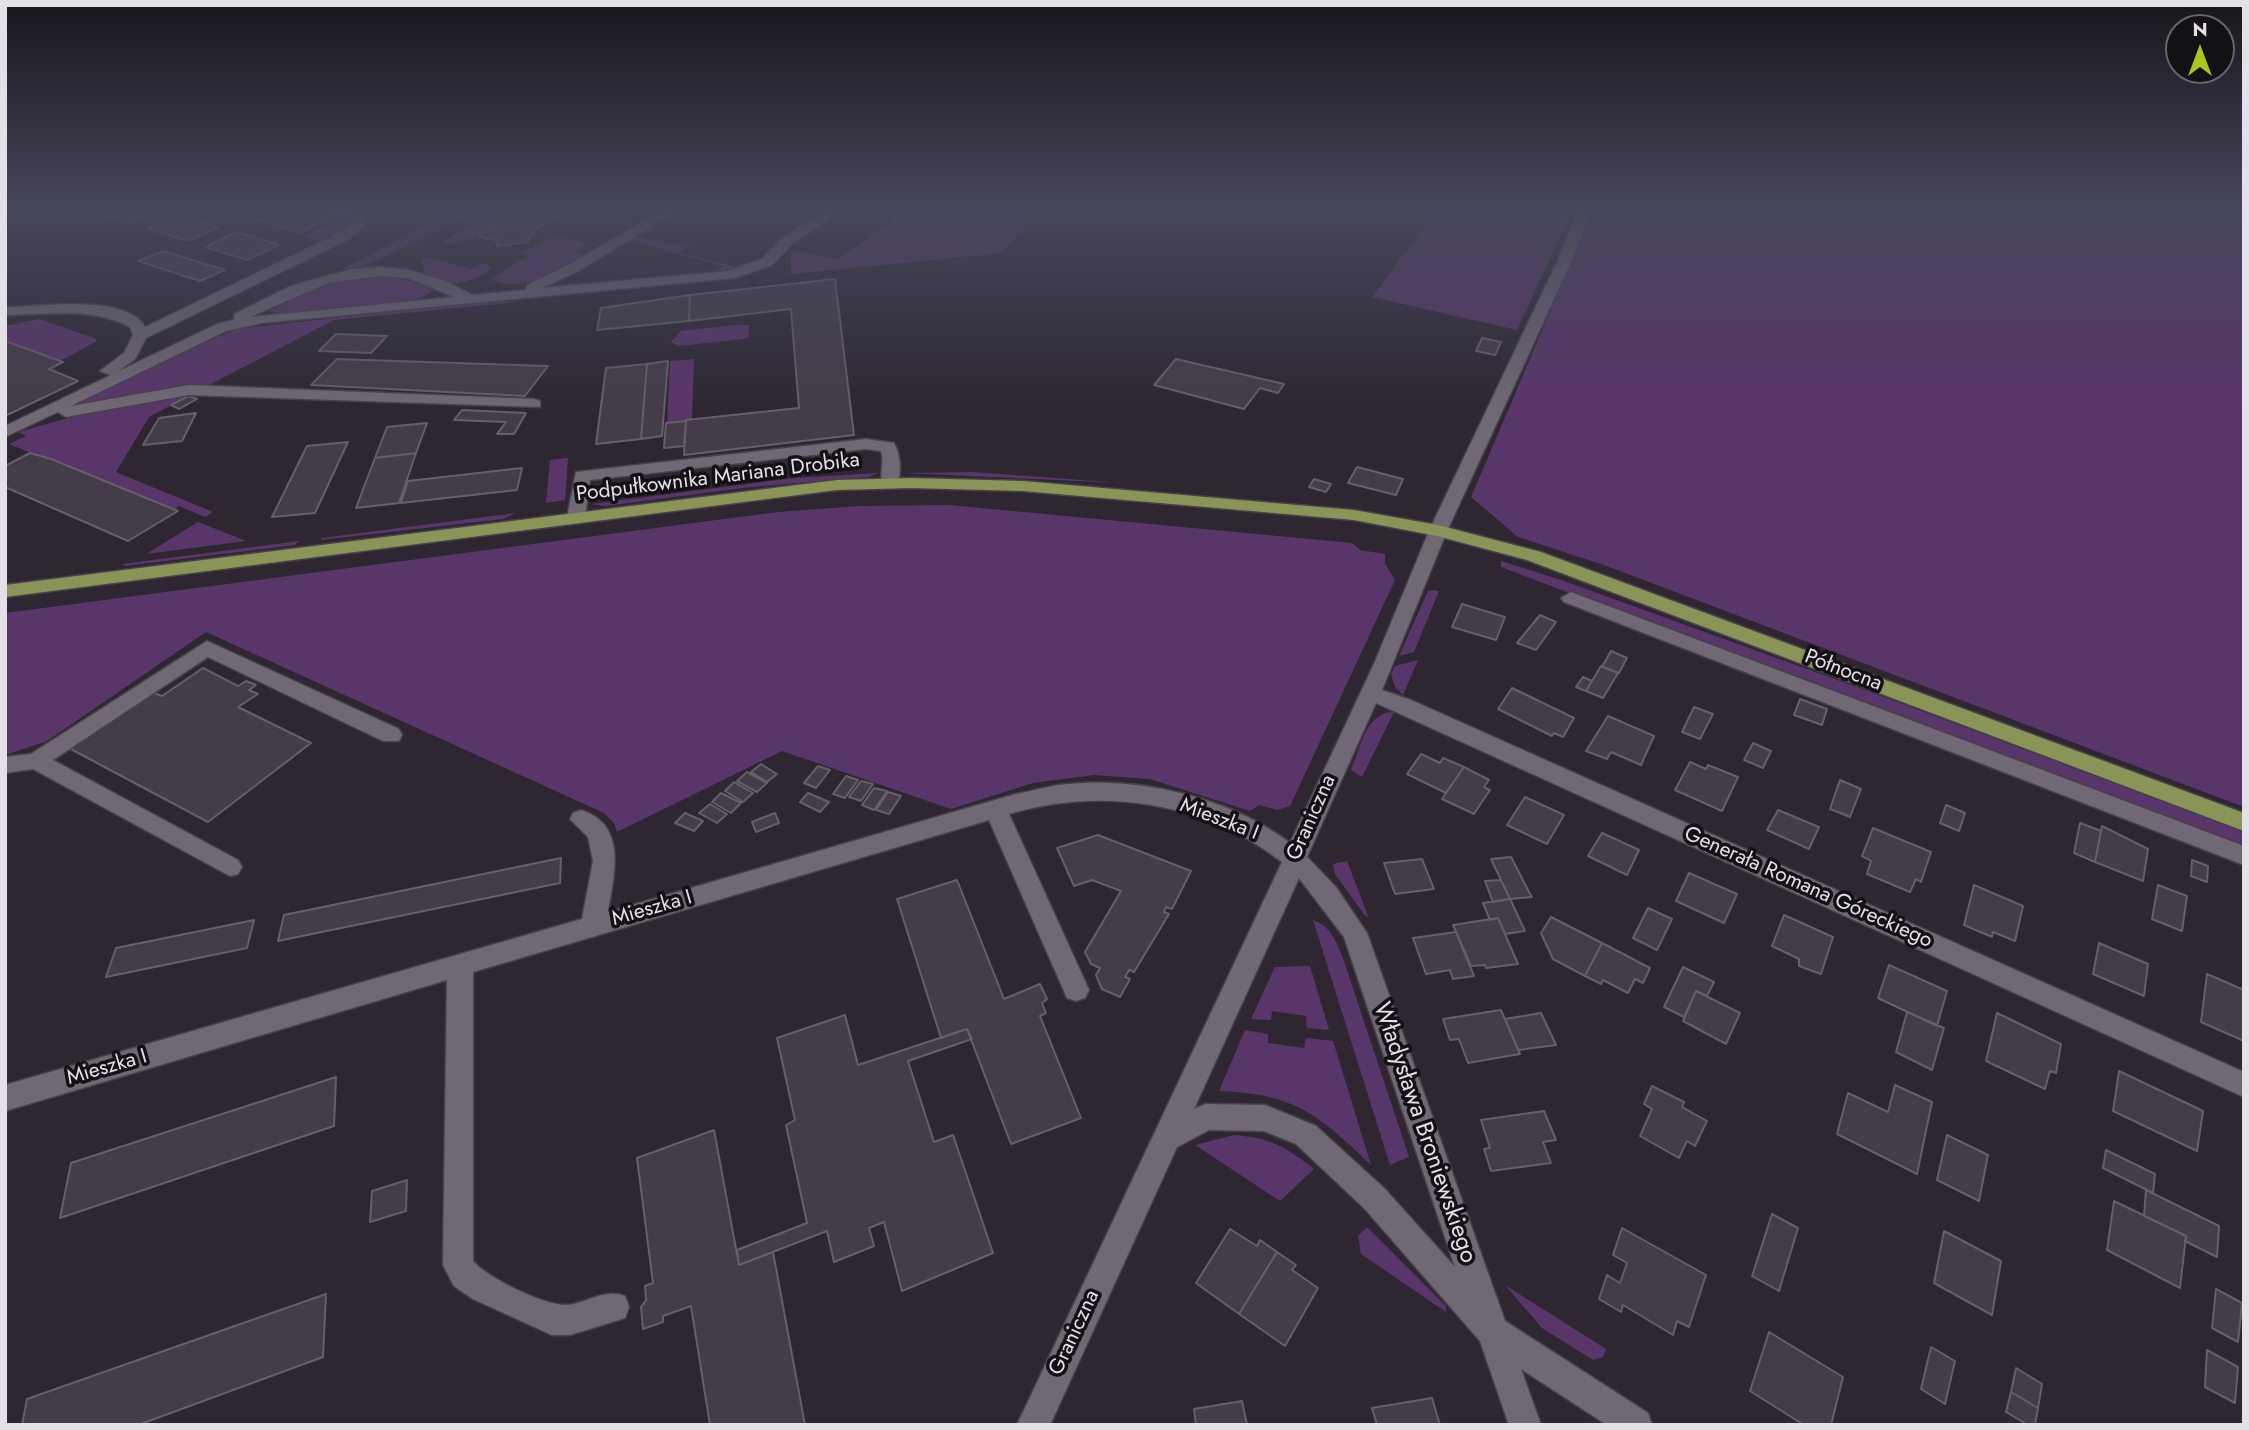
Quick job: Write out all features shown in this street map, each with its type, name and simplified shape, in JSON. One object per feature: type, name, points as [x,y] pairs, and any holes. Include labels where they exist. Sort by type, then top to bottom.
[{"type":"main road","name":"Podpułkownika Mariana Drobika","points":[[5,590],[837,485],[1023,485],[1354,515],[1438,531]]},
{"type":"main road","name":"Północna","points":[[1438,531],[1534,556],[2244,822]]},
{"type":"street","points":[[5,421],[119,365],[130,356],[140,335],[262,276]]},
{"type":"street","points":[[5,432],[222,327],[303,284],[346,276]]},
{"type":"street","points":[[415,276],[468,298]]},
{"type":"street","points":[[517,295],[557,276]]},
{"type":"street","points":[[222,327],[262,319],[722,276]]},
{"type":"street","name":"Graniczna","points":[[1033,1425],[1279,897],[1294,858],[1370,694],[1438,531],[1454,502],[1558,276]]},
{"type":"street","points":[[5,311],[101,308],[137,325],[140,335]]},
{"type":"street","points":[[23,424],[90,407],[189,390],[534,404]]},
{"type":"street","points":[[576,517],[582,476],[866,444],[888,447],[892,459],[890,483]]},
{"type":"street","name":"Północna","points":[[1572,598],[2244,856]]},
{"type":"street","points":[[5,765],[36,761],[207,648],[391,735]]},
{"type":"street","name":"Generała Romana Góreckiego","points":[[1370,694],[1404,705],[2244,1085]]},
{"type":"street","points":[[36,761],[230,867]]},
{"type":"street","name":"Mieszka I","points":[[5,1098],[593,926],[1067,792],[1115,791],[1173,802],[1256,831],[1294,858]]},
{"type":"street","points":[[996,810],[1076,990]]},
{"type":"street","points":[[581,819],[599,833],[606,861],[593,926]]},
{"type":"street","name":"Władysława Broniewskiego","points":[[1294,858],[1333,900],[1354,933],[1525,1425]]},
{"type":"street","points":[[460,966],[458,1265],[465,1275],[484,1289],[552,1320],[570,1320],[614,1307]]},
{"type":"street","points":[[1166,1138],[1206,1117],[1265,1118],[1306,1135],[1375,1199],[1492,1331],[1636,1425]]},
{"type":"shaded area","points":[[373,276],[399,277],[434,290],[417,301],[283,314],[269,311],[318,284]]},
{"type":"shaded area","points":[[430,276],[481,276],[451,284]]},
{"type":"shaded area","points":[[496,276],[546,276],[514,284],[491,279]]},
{"type":"shaded area","points":[[1388,276],[1542,276],[1517,330],[1372,297]]},
{"type":"shaded area","points":[[1565,276],[2244,276],[2244,807],[1604,565],[1518,537],[1471,497]]},
{"type":"shaded area","points":[[491,300],[519,302],[334,320],[209,385],[68,408],[174,355],[237,329]]},
{"type":"shaded area","points":[[39,319],[97,341],[60,361],[5,341],[5,326]]},
{"type":"shaded area","points":[[749,325],[749,336],[743,339],[679,346],[671,342],[681,331]]},
{"type":"shaded area","points":[[694,359],[692,419],[667,423],[670,361]]},
{"type":"shaded area","points":[[189,396],[149,417],[116,472],[213,512],[205,517],[179,506],[174,510],[9,444],[26,436],[18,432],[61,420],[124,405]]},
{"type":"shaded area","points":[[568,458],[565,500],[546,503],[550,460]]},
{"type":"shaded area","points":[[973,472],[1122,483],[904,473]]},
{"type":"shaded area","points":[[878,473],[869,477],[751,487],[605,506],[591,504],[794,478]]},
{"type":"shaded area","points":[[949,505],[1352,543],[1360,550],[1385,554],[1385,564],[1395,580],[1290,806],[1277,810],[1259,805],[1250,811],[1150,779],[1094,775],[1033,783],[951,809],[782,751],[617,832],[614,823],[604,813],[206,632],[47,741],[5,755],[5,613],[778,512],[860,506]]},
{"type":"shaded area","points":[[516,513],[503,519],[321,540],[321,538]]},
{"type":"shaded area","points":[[198,522],[246,541],[146,554]]},
{"type":"shaded area","points":[[299,541],[295,545],[125,566],[122,564]]},
{"type":"shaded area","points":[[1501,561],[1564,581],[1865,690],[2244,832],[2244,848],[1801,677],[1736,656],[1501,567]]},
{"type":"shaded area","points":[[1428,591],[1439,591],[1414,652],[1399,656]]},
{"type":"shaded area","points":[[1418,660],[1403,695],[1395,687],[1391,674],[1395,666]]},
{"type":"shaded area","points":[[1394,712],[1362,777],[1351,770],[1365,733],[1377,718]]},
{"type":"shaded area","points":[[1347,861],[1368,916],[1366,917],[1335,874],[1333,864]]},
{"type":"shaded area","points":[[1313,920],[1329,931],[1339,948],[1409,1157],[1390,1165]]},
{"type":"shaded area","points":[[1310,966],[1329,1030],[1307,1028],[1306,1016],[1272,1011],[1271,1020],[1251,1019],[1275,967]]},
{"type":"shaded area","points":[[1245,1030],[1268,1034],[1268,1043],[1304,1048],[1306,1038],[1333,1041],[1371,1165],[1336,1132],[1304,1110],[1267,1097],[1219,1091]]},
{"type":"shaded area","points":[[1234,1135],[1277,1144],[1314,1169],[1280,1201],[1195,1145]]},
{"type":"shaded area","points":[[1367,1227],[1446,1306],[1446,1312],[1361,1254],[1358,1236]]},
{"type":"shaded area","points":[[1505,1285],[1606,1349],[1603,1357],[1593,1360],[1542,1328]]},
{"type":"building","points":[[184,276],[212,276],[200,281]]},
{"type":"building","points":[[835,279],[854,435],[684,455],[686,420],[799,408],[791,309],[689,321],[690,295]]},
{"type":"building","points":[[690,295],[689,321],[597,330],[601,308]]},
{"type":"building","points":[[336,334],[387,336],[371,353],[319,351]]},
{"type":"building","points":[[1482,338],[1501,342],[1495,355],[1476,351]]},
{"type":"building","points":[[5,341],[63,362],[49,369],[78,381],[5,416]]},
{"type":"building","points":[[337,359],[548,366],[525,396],[311,385]]},
{"type":"building","points":[[1176,359],[1284,384],[1278,393],[1260,388],[1244,409],[1154,385]]},
{"type":"building","points":[[668,361],[662,436],[641,439],[647,364]]},
{"type":"building","points":[[647,364],[641,439],[596,444],[606,368]]},
{"type":"building","points":[[189,396],[197,399],[179,409],[171,405]]},
{"type":"building","points":[[462,410],[526,413],[514,434],[497,434],[506,422],[454,420]]},
{"type":"building","points":[[196,413],[182,441],[143,445],[159,418]]},
{"type":"building","points":[[686,421],[684,446],[664,448],[666,423]]},
{"type":"building","points":[[427,423],[416,453],[375,458],[387,427]]},
{"type":"building","points":[[348,442],[315,513],[272,517],[307,446]]},
{"type":"building","points":[[30,453],[178,511],[128,541],[5,487],[5,466]]},
{"type":"building","points":[[416,453],[399,503],[356,508],[375,458]]},
{"type":"building","points":[[1357,467],[1403,479],[1396,495],[1348,483]]},
{"type":"building","points":[[522,468],[517,490],[401,503],[408,481]]},
{"type":"building","points":[[1314,479],[1331,484],[1326,492],[1309,487]]},
{"type":"building","points":[[1462,604],[1505,617],[1496,640],[1452,627]]},
{"type":"building","points":[[1540,615],[1556,622],[1536,650],[1517,643]]},
{"type":"building","points":[[1611,651],[1627,658],[1619,673],[1602,667]]},
{"type":"building","points":[[1601,666],[1618,673],[1603,698],[1586,691]]},
{"type":"building","points":[[203,668],[238,686],[246,681],[256,685],[249,690],[258,694],[238,707],[311,743],[208,822],[65,746],[147,690],[162,696]]},
{"type":"building","points":[[1583,677],[1592,681],[1586,691],[1576,687]]},
{"type":"building","points":[[1512,688],[1574,718],[1563,737],[1554,733],[1552,736],[1498,709]]},
{"type":"building","points":[[1800,699],[1827,709],[1822,725],[1794,715]]},
{"type":"building","points":[[1694,707],[1713,714],[1700,739],[1682,732]]},
{"type":"building","points":[[1608,716],[1654,736],[1641,765],[1611,752],[1607,759],[1586,751]]},
{"type":"building","points":[[1753,743],[1771,751],[1763,768],[1744,760]]},
{"type":"building","points":[[1421,754],[1440,763],[1443,758],[1464,767],[1446,793],[1407,774]]},
{"type":"building","points":[[1690,762],[1706,769],[1708,765],[1738,777],[1722,811],[1675,790]]},
{"type":"building","points":[[761,764],[777,774],[767,782],[751,772]]},
{"type":"building","points":[[818,766],[830,770],[816,788],[804,783]]},
{"type":"building","points":[[1464,767],[1489,780],[1484,787],[1490,790],[1474,814],[1442,799]]},
{"type":"building","points":[[747,772],[767,783],[757,792],[737,781]]},
{"type":"building","points":[[846,776],[858,780],[845,798],[833,794]]},
{"type":"building","points":[[1840,780],[1861,789],[1850,817],[1830,809]]},
{"type":"building","points":[[861,781],[873,784],[861,801],[849,797]]},
{"type":"building","points":[[734,782],[753,793],[743,802],[725,791]]},
{"type":"building","points":[[874,788],[887,791],[874,810],[862,805]]},
{"type":"building","points":[[888,792],[901,796],[889,814],[876,810]]},
{"type":"building","points":[[721,793],[741,803],[731,813],[712,802]]},
{"type":"building","points":[[808,793],[829,802],[820,812],[800,802]]},
{"type":"building","points":[[1525,797],[1564,815],[1547,844],[1507,825]]},
{"type":"building","points":[[710,804],[727,814],[717,823],[699,813]]},
{"type":"building","points":[[1946,805],[1965,813],[1959,831],[1940,823]]},
{"type":"building","points":[[1778,810],[1819,827],[1809,849],[1767,830]]},
{"type":"building","points":[[685,813],[703,821],[694,831],[675,823]]},
{"type":"building","points":[[775,813],[779,823],[756,832],[752,822]]},
{"type":"building","points":[[2080,823],[2101,831],[2095,862],[2074,853]]},
{"type":"building","points":[[2102,826],[2148,849],[2143,881],[2095,862]]},
{"type":"building","points":[[1873,828],[1931,852],[1921,882],[1916,879],[1910,892],[1867,874],[1871,861],[1862,856]]},
{"type":"building","points":[[1602,833],[1639,850],[1627,875],[1588,856]]},
{"type":"building","points":[[1098,835],[1191,871],[1172,909],[1166,907],[1164,912],[1169,914],[1134,972],[1129,970],[1125,977],[1130,979],[1120,997],[1102,989],[1096,975],[1100,968],[1091,964],[1085,952],[1121,891],[1092,880],[1074,886],[1057,848]]},
{"type":"building","points":[[1511,857],[1532,897],[1510,899],[1491,859]]},
{"type":"building","points":[[561,858],[560,883],[278,941],[284,915]]},
{"type":"building","points":[[1422,859],[1434,889],[1395,894],[1384,863]]},
{"type":"building","points":[[2192,860],[2208,866],[2207,882],[2191,876]]},
{"type":"building","points":[[1689,873],[1737,894],[1724,923],[1676,901]]},
{"type":"building","points":[[957,880],[1004,999],[1040,984],[1047,999],[1042,1003],[1046,1013],[1040,1016],[1081,1118],[1011,1144],[967,1029],[941,1038],[897,899]]},
{"type":"building","points":[[1501,880],[1510,899],[1493,902],[1485,881]]},
{"type":"building","points":[[1974,885],[2023,906],[2015,941],[1993,932],[1992,937],[1964,925]]},
{"type":"building","points":[[2158,885],[2187,896],[2182,931],[2152,919]]},
{"type":"building","points":[[1510,899],[1525,931],[1505,934],[1498,918],[1490,920],[1483,903]]},
{"type":"building","points":[[1648,908],[1672,919],[1657,950],[1633,938]]},
{"type":"building","points":[[1784,915],[1833,937],[1821,974],[1799,966],[1799,959],[1772,946]]},
{"type":"building","points":[[1551,917],[1602,943],[1585,976],[1553,959],[1541,933]]},
{"type":"building","points":[[1498,918],[1518,964],[1486,968],[1485,965],[1471,966],[1453,925]]},
{"type":"building","points":[[254,920],[247,948],[106,977],[116,948]]},
{"type":"building","points":[[1456,932],[1474,976],[1453,979],[1450,970],[1426,974],[1413,938]]},
{"type":"building","points":[[1602,943],[1650,968],[1643,983],[1635,979],[1628,993],[1603,980],[1601,984],[1585,976]]},
{"type":"building","points":[[2099,943],[2148,964],[2144,996],[2093,974]]},
{"type":"building","points":[[1889,965],[1947,991],[1937,1026],[1878,998]]},
{"type":"building","points":[[1683,967],[1714,982],[1707,996],[1696,991],[1684,1017],[1664,1007]]},
{"type":"building","points":[[2207,974],[2244,990],[2244,1041],[2201,1022]]},
{"type":"building","points":[[1696,991],[1740,1013],[1726,1044],[1683,1021]]},
{"type":"building","points":[[1501,1010],[1520,1054],[1468,1063],[1459,1039],[1450,1040],[1443,1019]]},
{"type":"building","points":[[1907,1012],[1944,1028],[1932,1070],[1896,1052]]},
{"type":"building","points":[[1541,1013],[1556,1045],[1518,1050],[1505,1019]]},
{"type":"building","points":[[1997,1013],[2061,1044],[2056,1073],[2050,1071],[2045,1089],[1986,1061]]},
{"type":"building","points":[[845,1015],[858,1065],[967,1029],[972,1039],[908,1061],[934,1142],[953,1135],[993,1253],[902,1291],[884,1222],[869,1228],[874,1246],[834,1262],[827,1231],[739,1265],[737,1250],[807,1223],[786,1125],[795,1120],[777,1038]]},
{"type":"building","points":[[2119,1071],[2203,1111],[2197,1151],[2113,1111]]},
{"type":"building","points":[[336,1077],[334,1126],[60,1218],[71,1163]]},
{"type":"building","points":[[1895,1085],[1932,1102],[1917,1174],[1837,1134],[1848,1093],[1888,1112]]},
{"type":"building","points":[[1652,1086],[1684,1102],[1682,1107],[1707,1121],[1695,1146],[1687,1141],[1679,1158],[1640,1136],[1652,1109],[1644,1104]]},
{"type":"building","points":[[1544,1111],[1556,1140],[1543,1142],[1551,1163],[1491,1171],[1484,1149],[1490,1148],[1481,1120]]},
{"type":"building","points":[[714,1130],[739,1265],[773,1252],[805,1425],[710,1425],[691,1306],[663,1316],[663,1322],[643,1329],[641,1307],[646,1300],[645,1286],[653,1283],[637,1158]]},
{"type":"building","points":[[1947,1135],[1988,1155],[1979,1201],[1937,1180]]},
{"type":"building","points":[[2106,1150],[2155,1174],[2153,1193],[2103,1168]]},
{"type":"building","points":[[407,1180],[406,1211],[370,1222],[372,1191]]},
{"type":"building","points":[[2146,1190],[2219,1226],[2217,1257],[2185,1241],[2186,1236],[2144,1216]]},
{"type":"building","points":[[2114,1201],[2186,1236],[2180,1288],[2107,1250]]},
{"type":"building","points":[[1772,1214],[1798,1228],[1779,1291],[1752,1276]]},
{"type":"building","points":[[1622,1228],[1706,1275],[1689,1327],[1677,1321],[1673,1335],[1623,1305],[1621,1312],[1599,1299],[1607,1275],[1620,1283],[1627,1263],[1613,1255]]},
{"type":"building","points":[[1230,1229],[1257,1246],[1260,1240],[1277,1252],[1239,1314],[1196,1283]]},
{"type":"building","points":[[1944,1231],[2001,1261],[1992,1315],[1934,1283]]},
{"type":"building","points":[[1277,1252],[1296,1265],[1292,1270],[1318,1288],[1285,1346],[1239,1314]]},
{"type":"building","points":[[2216,1289],[2242,1303],[2238,1342],[2212,1328]]},
{"type":"building","points":[[326,1294],[323,1357],[138,1425],[22,1425],[27,1399]]},
{"type":"building","points":[[1769,1332],[1843,1377],[1831,1425],[1804,1425],[1750,1391]]},
{"type":"building","points":[[1931,1347],[1955,1361],[1945,1404],[1921,1389]]},
{"type":"building","points":[[2207,1350],[2238,1367],[2235,1403],[2205,1387]]},
{"type":"building","points":[[2016,1368],[2042,1384],[2038,1408],[2011,1392]]},
{"type":"building","points":[[2011,1392],[2038,1408],[2035,1425],[2028,1425],[2006,1412]]},
{"type":"building","points":[[1432,1398],[1440,1425],[1377,1425],[1372,1408]]},
{"type":"building","points":[[1242,1401],[1247,1425],[1196,1425],[1194,1409]]}]
